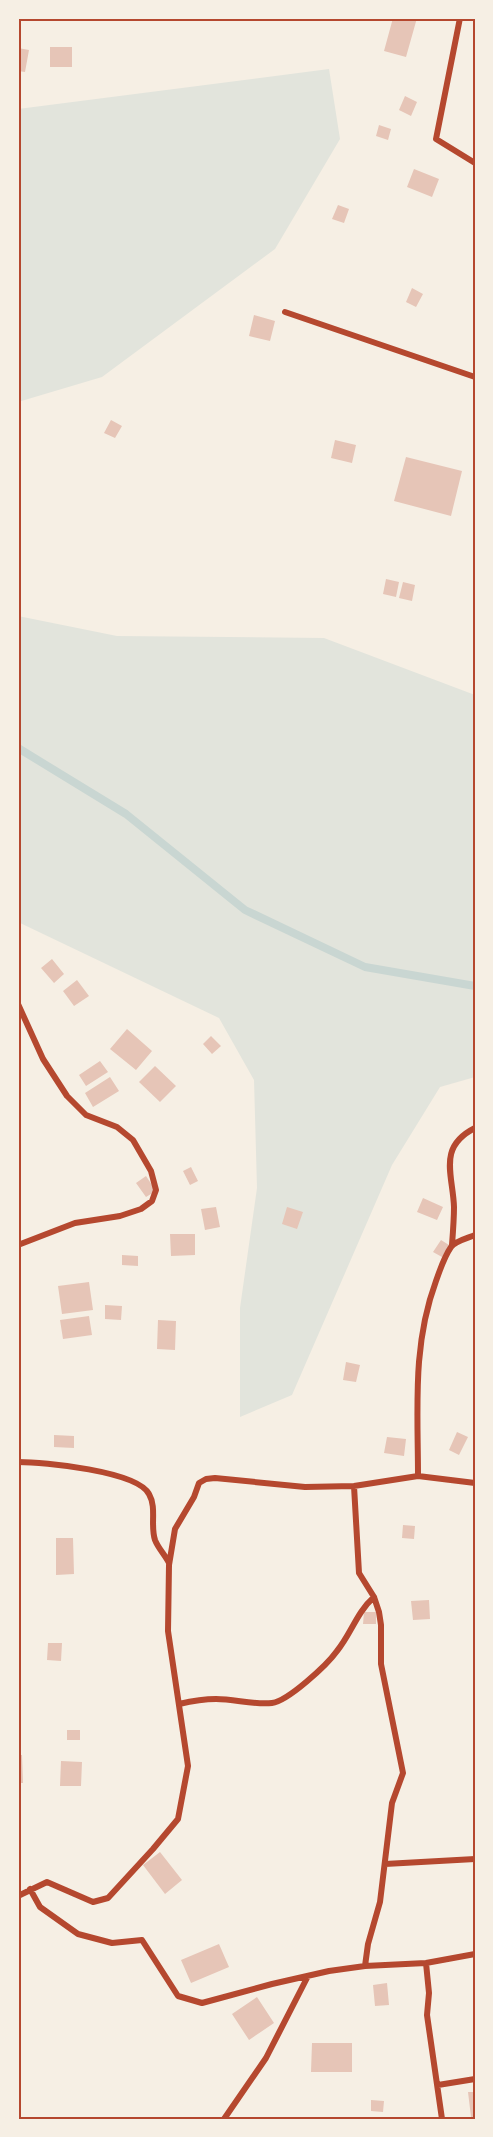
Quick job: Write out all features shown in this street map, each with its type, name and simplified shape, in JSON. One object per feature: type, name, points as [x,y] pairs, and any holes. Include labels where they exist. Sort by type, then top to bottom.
[{"type":"street","points":[[460,18],[436,139],[475,163]]},
{"type":"street","points":[[285,312],[475,377]]},
{"type":"street","points":[[18,1004],[43,1059],[67,1096],[86,1114],[117,1127],[133,1140],[151,1171],[156,1190],[152,1201],[141,1209],[120,1216],[75,1223],[18,1245]]},
{"type":"street","points":[[418,1476],[417,1366],[432,1292],[452,1245],[454,1207],[448,1167],[453,1148],[467,1131],[475,1128]]},
{"type":"street","points":[[452,1245],[475,1235]]},
{"type":"street","points":[[18,1462],[92,1469],[142,1485],[149,1493],[153,1504],[154,1539],[169,1565]]},
{"type":"street","points":[[18,1896],[47,1882],[93,1902],[108,1898],[178,1819],[188,1766],[168,1631],[169,1565],[175,1529],[194,1497],[199,1483],[206,1479],[255,1481],[305,1487],[354,1486],[418,1476],[475,1483]]},
{"type":"street","points":[[354,1486],[358,1573],[374,1597],[381,1625],[381,1665],[403,1773],[392,1803],[380,1902],[364,1966]]},
{"type":"street","points":[[179,1704],[218,1699],[275,1703],[285,1698],[337,1652],[366,1605],[374,1597]]},
{"type":"street","points":[[385,1864],[475,1859]]},
{"type":"street","points":[[30,1889],[36,1904],[78,1934],[112,1943],[142,1940],[178,1996],[202,2003],[308,1976],[364,1966],[426,1963],[475,1954]]},
{"type":"street","points":[[426,1963],[429,1993],[427,2015],[442,2119]]},
{"type":"street","points":[[226,2119],[266,2058],[308,1976]]},
{"type":"street","points":[[438,2085],[475,2079]]},
{"type":"shaded area","points":[[329,69],[340,139],[275,249],[102,377],[18,402],[18,109]]},
{"type":"shaded area","points":[[18,616],[117,636],[324,638],[475,695],[475,1077],[440,1087],[392,1165],[292,1395],[240,1417],[240,1308],[257,1188],[254,1080],[219,1018],[18,922]]},
{"type":"building","points":[[393,18],[417,18],[406,57],[384,51]]},
{"type":"building","points":[[50,47],[72,47],[72,67],[50,67]]},
{"type":"building","points":[[18,48],[29,50],[25,72],[18,71]]},
{"type":"building","points":[[405,96],[417,102],[411,116],[399,110]]},
{"type":"building","points":[[379,125],[391,129],[388,140],[376,136]]},
{"type":"building","points":[[414,169],[439,179],[432,197],[407,187]]},
{"type":"building","points":[[338,205],[349,209],[344,223],[332,219]]},
{"type":"building","points":[[412,288],[423,294],[416,307],[406,302]]},
{"type":"building","points":[[254,315],[275,321],[270,341],[249,336]]},
{"type":"building","points":[[111,420],[122,426],[115,438],[104,433]]},
{"type":"building","points":[[335,440],[356,445],[352,463],[331,458]]},
{"type":"building","points":[[406,457],[462,471],[451,516],[394,501]]},
{"type":"building","points":[[386,579],[399,582],[396,597],[383,594]]},
{"type":"building","points":[[403,582],[415,585],[412,601],[399,598]]},
{"type":"building","points":[[52,959],[64,974],[54,983],[41,968]]},
{"type":"building","points":[[77,980],[89,996],[74,1006],[63,991]]},
{"type":"building","points":[[127,1029],[152,1051],[136,1070],[110,1049]]},
{"type":"building","points":[[211,1036],[221,1046],[212,1054],[203,1044]]},
{"type":"building","points":[[100,1061],[108,1072],[86,1086],[79,1075]]},
{"type":"building","points":[[155,1066],[176,1086],[160,1102],[139,1082]]},
{"type":"building","points":[[110,1077],[119,1091],[93,1107],[85,1093]]},
{"type":"building","points":[[191,1167],[198,1181],[190,1185],[183,1171]]},
{"type":"building","points":[[146,1176],[156,1191],[146,1197],[136,1183]]},
{"type":"building","points":[[423,1198],[443,1207],[437,1220],[417,1212]]},
{"type":"building","points":[[216,1207],[220,1227],[205,1230],[201,1209]]},
{"type":"building","points":[[287,1207],[303,1212],[297,1229],[282,1224]]},
{"type":"building","points":[[170,1234],[195,1234],[195,1255],[171,1256]]},
{"type":"building","points":[[441,1240],[449,1245],[442,1257],[433,1252]]},
{"type":"building","points":[[122,1255],[138,1256],[138,1266],[122,1265]]},
{"type":"building","points":[[89,1282],[93,1310],[62,1314],[58,1286]]},
{"type":"building","points":[[105,1305],[122,1306],[121,1320],[105,1319]]},
{"type":"building","points":[[89,1316],[92,1335],[63,1339],[60,1320]]},
{"type":"building","points":[[158,1320],[176,1321],[175,1350],[157,1349]]},
{"type":"building","points":[[346,1362],[360,1365],[356,1382],[343,1380]]},
{"type":"building","points":[[457,1432],[468,1437],[459,1455],[449,1450]]},
{"type":"building","points":[[54,1435],[74,1436],[74,1448],[54,1447]]},
{"type":"building","points":[[387,1437],[406,1439],[404,1456],[384,1453]]},
{"type":"building","points":[[403,1525],[415,1526],[414,1539],[402,1538]]},
{"type":"building","points":[[56,1538],[73,1538],[74,1574],[56,1575]]},
{"type":"building","points":[[429,1600],[430,1619],[413,1620],[411,1601]]},
{"type":"building","points":[[364,1612],[376,1612],[376,1624],[363,1624]]},
{"type":"building","points":[[48,1643],[62,1643],[61,1661],[47,1660]]},
{"type":"building","points":[[67,1730],[80,1730],[80,1740],[67,1740]]},
{"type":"building","points":[[18,1755],[22,1755],[23,1783],[18,1783]]},
{"type":"building","points":[[61,1761],[82,1762],[81,1786],[60,1786]]},
{"type":"building","points":[[160,1852],[182,1880],[165,1894],[143,1865]]},
{"type":"building","points":[[219,1944],[229,1967],[191,1983],[181,1960]]},
{"type":"building","points":[[387,1983],[389,2005],[375,2006],[373,1985]]},
{"type":"building","points":[[257,1997],[274,2023],[249,2040],[232,2014]]},
{"type":"building","points":[[312,2043],[352,2043],[352,2072],[311,2072]]},
{"type":"building","points":[[468,2092],[475,2092],[475,2117],[471,2117]]},
{"type":"building","points":[[371,2100],[384,2101],[383,2112],[371,2111]]},
{"type":"waterway","points":[[18,748],[126,814],[245,910],[365,967],[475,986]]}]
